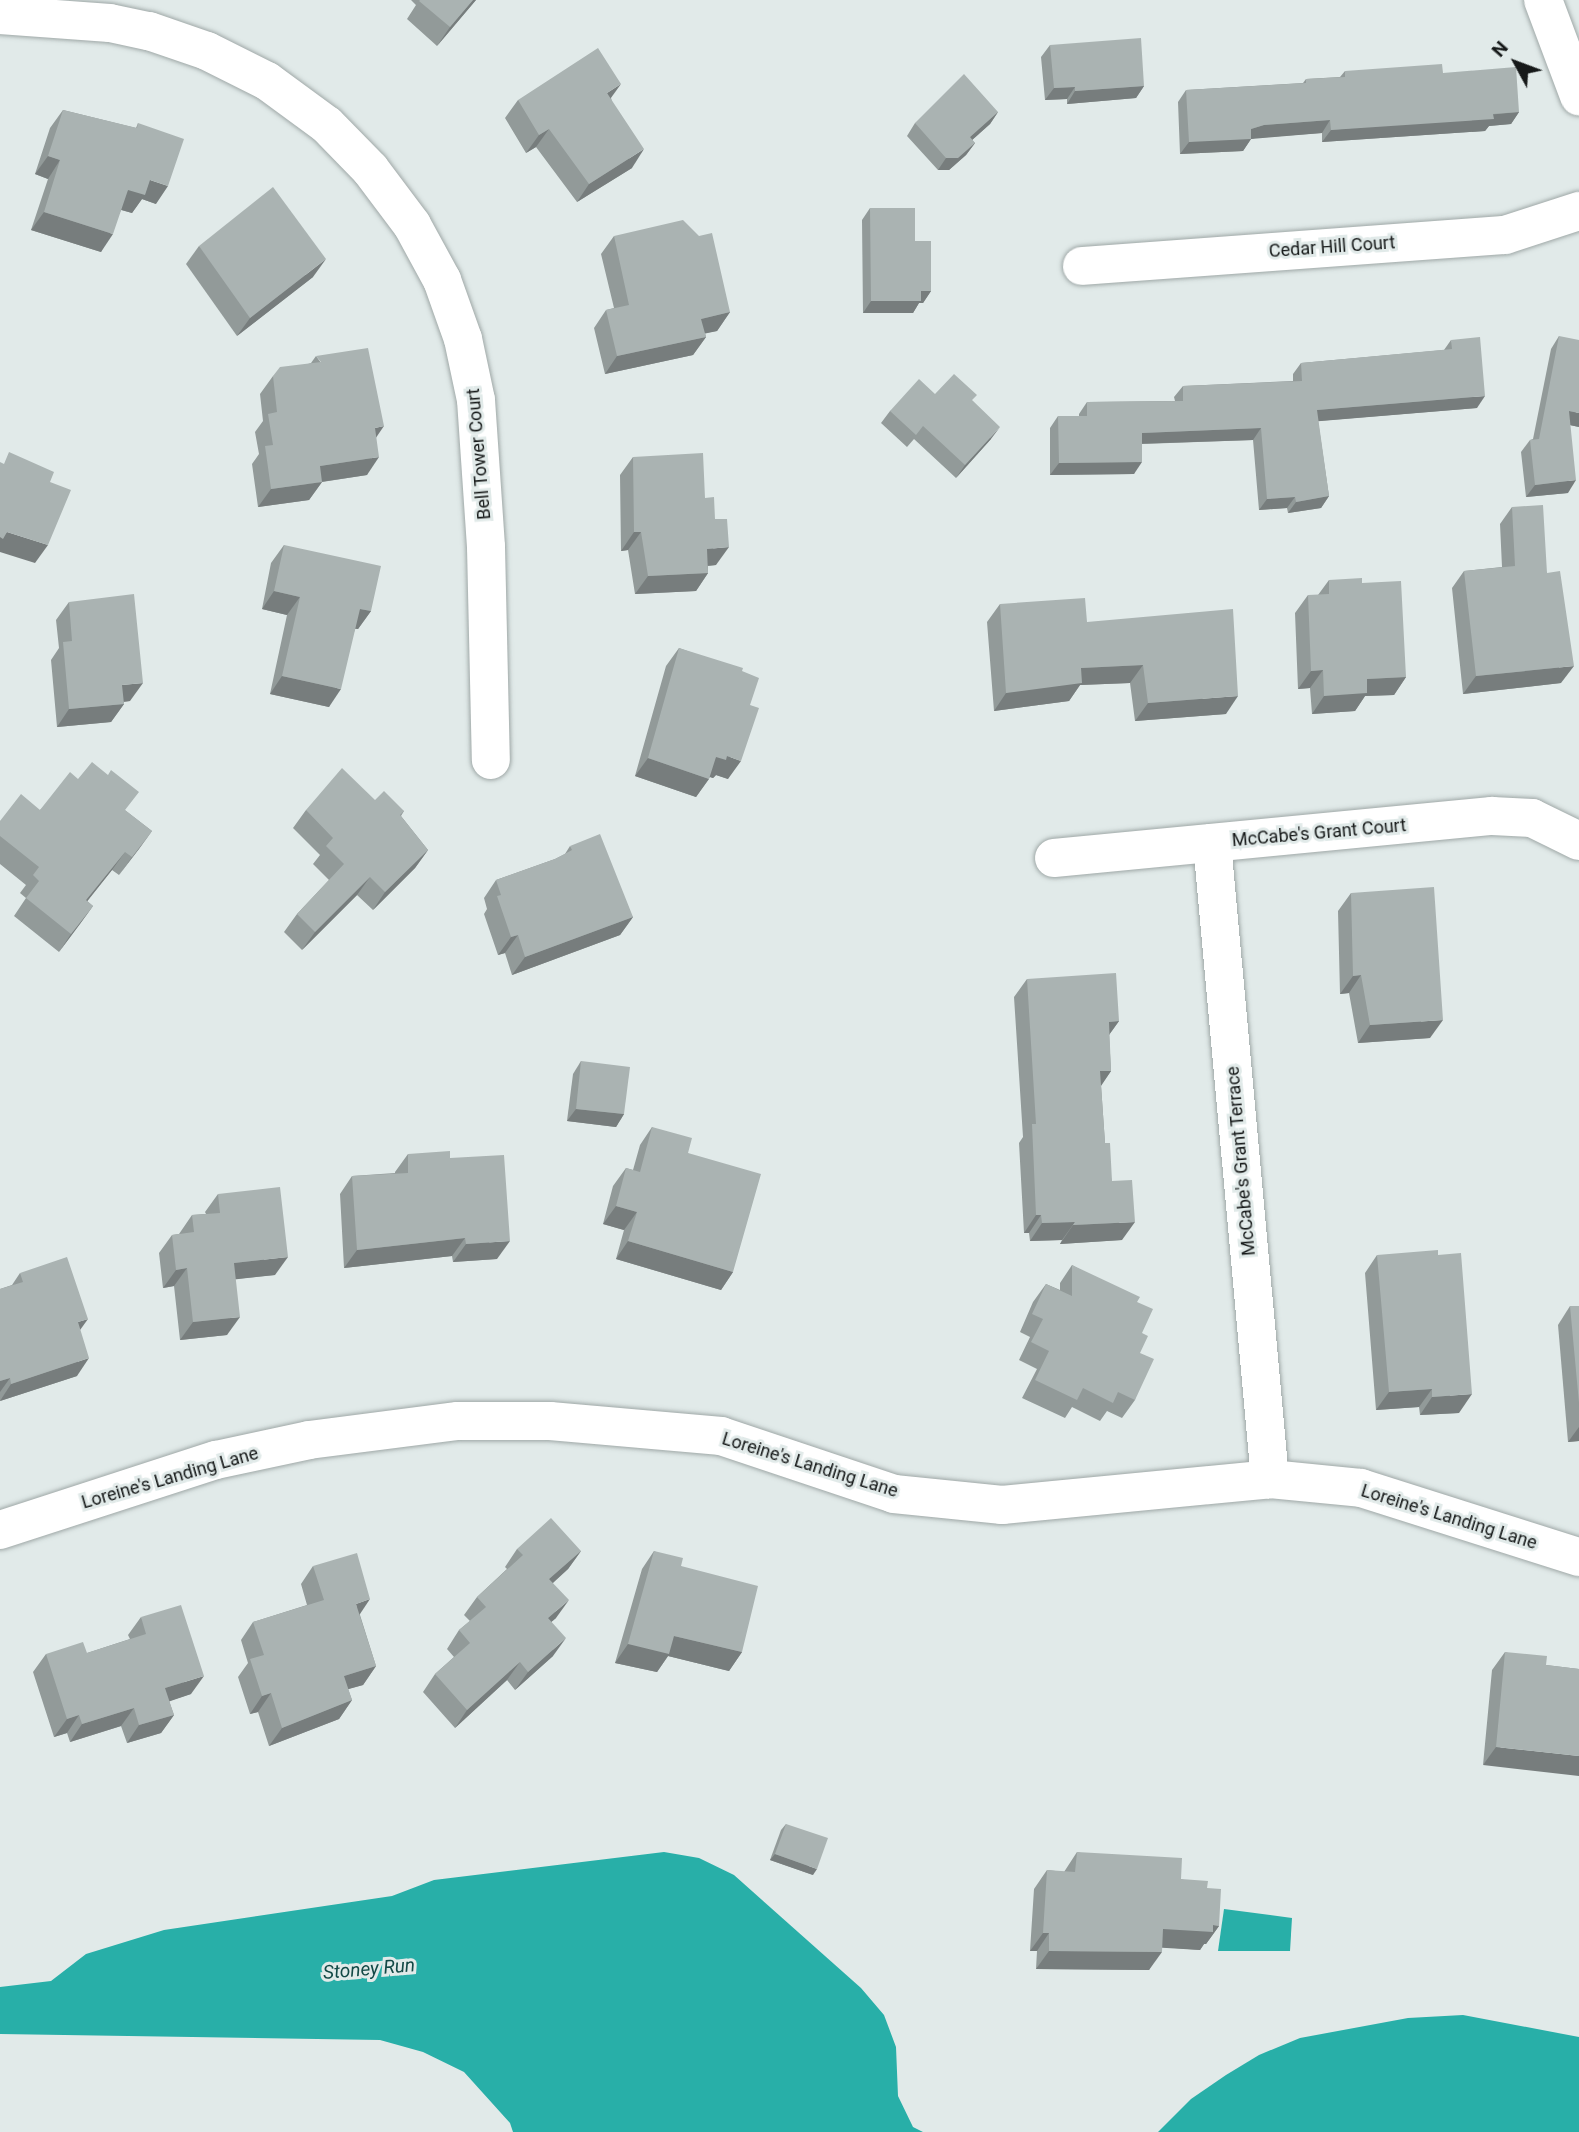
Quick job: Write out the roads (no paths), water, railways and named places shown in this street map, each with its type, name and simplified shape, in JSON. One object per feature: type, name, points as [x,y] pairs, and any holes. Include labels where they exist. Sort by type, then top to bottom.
[{"type":"street","points":[[1543,0],[1579,96]]},
{"type":"street","name":"Bell Tower Court","points":[[0,15],[110,23],[149,32],[208,51],[267,81],[327,125],[370,169],[412,225],[450,304],[477,400],[486,547],[491,760]]},
{"type":"street","name":"Cedar Hill Court","points":[[1082,266],[1505,235],[1579,211]]},
{"type":"street","name":"McCabe's Grant Court","points":[[1054,858],[1492,816],[1532,818],[1579,841]]},
{"type":"street","name":"McCabe's Grant Terrace","points":[[1212,843],[1270,1479]]},
{"type":"street","name":"Loreine's Landing Lane","points":[[0,1530],[216,1460],[309,1440],[458,1422],[550,1421],[721,1436],[894,1494],[1002,1505],[1270,1479],[1361,1488],[1579,1557]]},
{"type":"water","name":"Stoney Run","points":[[664,1852],[699,1858],[734,1875],[861,1988],[884,2015],[896,2047],[898,2096],[913,2127],[923,2132],[513,2132],[510,2123],[464,2072],[423,2052],[380,2040],[0,2034],[0,1987],[51,1981],[86,1954],[164,1930],[392,1896],[434,1880]]},
{"type":"water","points":[[1224,1909],[1292,1918],[1290,1951],[1218,1951]]},
{"type":"water","points":[[1463,2015],[1579,2037],[1579,2132],[1158,2132],[1191,2099],[1226,2075],[1259,2055],[1300,2038],[1408,2018]]}]
